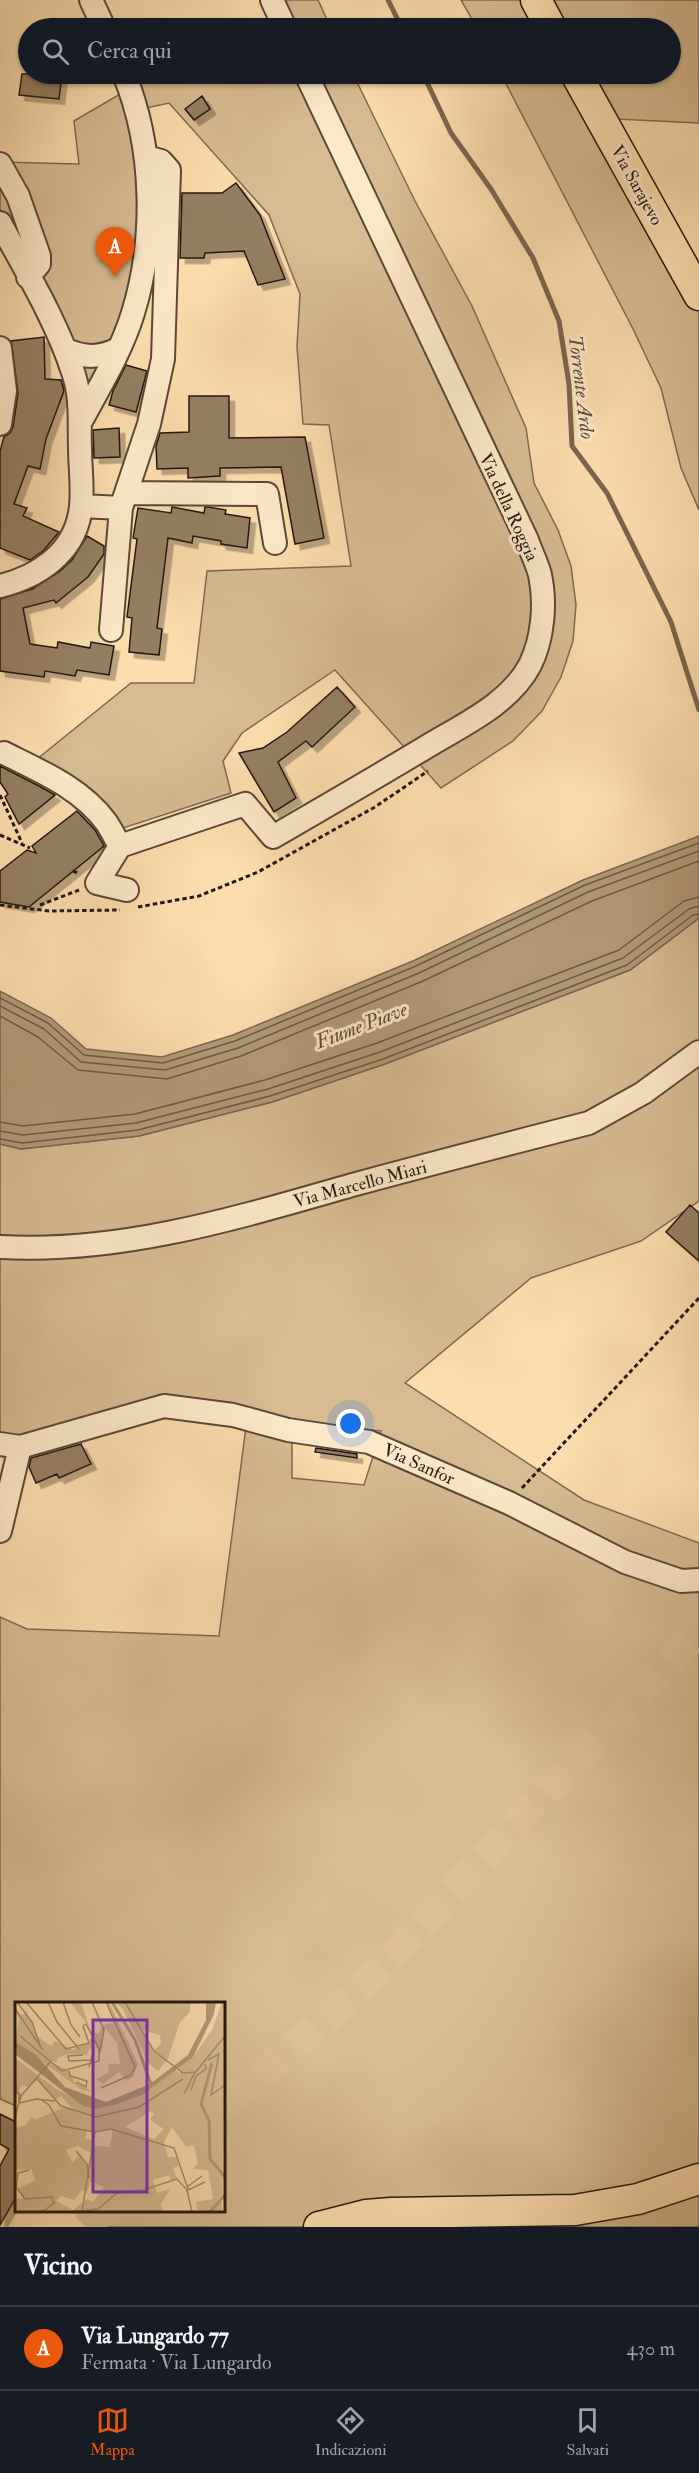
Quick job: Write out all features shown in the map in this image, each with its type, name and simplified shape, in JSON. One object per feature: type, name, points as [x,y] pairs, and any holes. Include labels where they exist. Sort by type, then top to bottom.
[{"type":"main road","points":[[536,0],[546,18]]},
{"type":"main road","name":"Via Sarajevo","points":[[582,84],[699,295]]},
{"type":"main road","points":[[320,2227],[355,2217],[392,2212],[575,2210],[638,2199],[699,2179]]},
{"type":"street","points":[[91,0],[99,18]]},
{"type":"street","points":[[272,0],[280,18]]},
{"type":"street","points":[[81,422],[110,371],[132,315],[143,264],[147,225],[146,157],[135,105],[128,84]]},
{"type":"street","name":"Via della Roggia","points":[[120,846],[245,804],[273,837],[365,784],[497,702],[513,689],[530,665],[540,637],[542,608],[540,575],[527,540],[311,84]]},
{"type":"street","points":[[111,630],[124,500],[149,424],[164,359],[164,271],[169,170],[161,160],[146,157]]},
{"type":"street","points":[[0,164],[18,196],[39,256],[39,264],[28,277]]},
{"type":"street","points":[[0,224],[66,350],[78,387],[81,422],[81,506],[76,528],[68,543],[56,557],[28,577],[0,586]]},
{"type":"street","points":[[0,348],[5,391],[0,424]]},
{"type":"street","points":[[66,350],[87,357],[107,354],[118,349]]},
{"type":"street","points":[[81,506],[124,500],[267,494],[275,543]]},
{"type":"street","points":[[4,753],[58,781],[80,796],[105,821],[120,846],[97,883],[127,890]]},
{"type":"street","name":"Via Marcello Miari","points":[[0,1247],[31,1249],[82,1246],[215,1224],[589,1123],[643,1093],[699,1052]]},
{"type":"street","name":"Via Sanfor","points":[[0,1532],[10,1445],[165,1406],[233,1415],[288,1430],[369,1442],[509,1503],[625,1562],[681,1581],[699,1580]]},
{"type":"path","points":[[0,905],[50,911],[117,911],[199,896],[258,872],[375,807],[432,769]]},
{"type":"path","points":[[0,795],[22,843]]},
{"type":"path","points":[[0,835],[30,848]]},
{"type":"path","points":[[50,911],[40,905],[97,883]]},
{"type":"path","points":[[509,1503],[699,1298]]},
{"type":"shaded area","points":[[278,0],[318,0],[326,18],[279,18]]},
{"type":"shaded area","points":[[461,0],[699,0],[699,123],[596,118],[699,308],[699,510],[681,468],[661,388],[633,329],[506,84],[681,84],[681,18],[471,18]]},
{"type":"shaded area","points":[[133,84],[358,84],[415,201],[472,306],[526,428],[534,483],[558,530],[571,566],[576,605],[573,641],[561,677],[542,711],[513,741],[441,788],[335,670],[242,733],[223,761],[231,793],[120,829],[36,760],[131,683],[194,683],[207,571],[351,566],[329,425],[303,424],[297,347],[300,294],[269,215],[169,103],[141,109],[149,200],[117,346],[77,421],[73,360],[0,217],[0,162],[79,164],[74,121],[134,86]]},
{"type":"shaded area","points":[[699,918],[699,1201],[641,1241],[531,1278],[405,1383],[584,1500],[699,1543],[699,2227],[92,2227],[102,2212],[225,2212],[225,2002],[15,2002],[15,2106],[0,2099],[0,1617],[27,1629],[219,1636],[248,1411],[170,1399],[0,1453],[0,1144],[21,1149],[139,1136],[272,1102],[385,1064],[630,970]],"holes":[[[292,1422],[381,1431],[364,1485],[292,1478]]]},
{"type":"water","name":"Fiume Piave","points":[[699,836],[699,918],[630,970],[385,1064],[272,1102],[139,1136],[21,1149],[0,1144],[0,991],[51,1018],[86,1049],[162,1057],[233,1035],[413,961],[583,880]]},
{"type":"building","points":[[21,84],[61,84],[59,99],[19,95]]},
{"type":"building","points":[[202,96],[210,109],[194,120],[185,109]]},
{"type":"building","points":[[236,183],[260,215],[285,279],[258,285],[244,251],[205,253],[204,258],[180,258],[182,193],[222,193]]},
{"type":"building","points":[[44,337],[45,379],[61,380],[64,391],[46,439],[40,469],[28,466],[14,504],[27,508],[23,516],[59,532],[43,551],[30,560],[0,548],[0,451],[4,437],[13,427],[18,393],[11,341]]},
{"type":"building","points":[[126,365],[147,371],[136,412],[109,405]]},
{"type":"building","points":[[189,396],[229,396],[229,438],[305,437],[324,538],[295,544],[281,467],[220,468],[220,476],[188,478],[188,468],[157,469],[156,446],[160,433],[189,432]]},
{"type":"building","points":[[119,428],[120,457],[94,458],[93,430]]},
{"type":"building","points":[[172,507],[204,513],[205,507],[208,507],[226,510],[225,514],[250,518],[247,548],[193,536],[192,543],[168,538],[157,628],[162,629],[159,655],[129,652],[132,618],[127,617],[137,539],[133,538],[138,508],[171,513]]},
{"type":"building","points":[[87,536],[104,546],[104,554],[88,577],[56,603],[54,600],[23,608],[30,644],[57,648],[58,642],[90,648],[91,642],[114,646],[109,675],[77,670],[75,676],[45,671],[44,677],[0,671],[0,599],[32,589],[59,572],[72,560]]},
{"type":"building","points":[[337,687],[355,707],[312,747],[306,741],[278,762],[296,798],[274,812],[239,753],[263,748],[287,732]]},
{"type":"building","points":[[0,766],[55,795],[19,824],[5,797],[8,794],[0,782]]},
{"type":"building","points":[[77,811],[95,830],[104,846],[29,907],[0,902],[0,871],[27,850],[36,853],[32,846]]},
{"type":"building","points":[[690,1205],[699,1213],[699,1261],[666,1232]]},
{"type":"building","points":[[81,1444],[91,1464],[59,1478],[57,1474],[36,1483],[29,1467],[31,1458]]},
{"type":"building","points":[[316,1448],[357,1454],[357,1458],[315,1452]]},
{"type":"building","points":[[0,2114],[15,2122],[15,2199],[0,2225],[0,2166],[9,2149],[0,2144]]},
{"type":"waterway","name":"Torrente Ardo","points":[[388,0],[397,18]]},
{"type":"waterway","name":"Torrente Ardo","points":[[428,84],[451,133],[491,189],[533,258],[559,321],[569,384],[572,446],[607,493],[671,622],[699,710]]},
{"type":"tunnel","points":[[225,2106],[360,1989],[699,1631]]},
{"type":"tunnel","points":[[85,2227],[102,2212]]},
{"type":"place","name":"Via Lungardo 77","points":[[115,277]]}]
